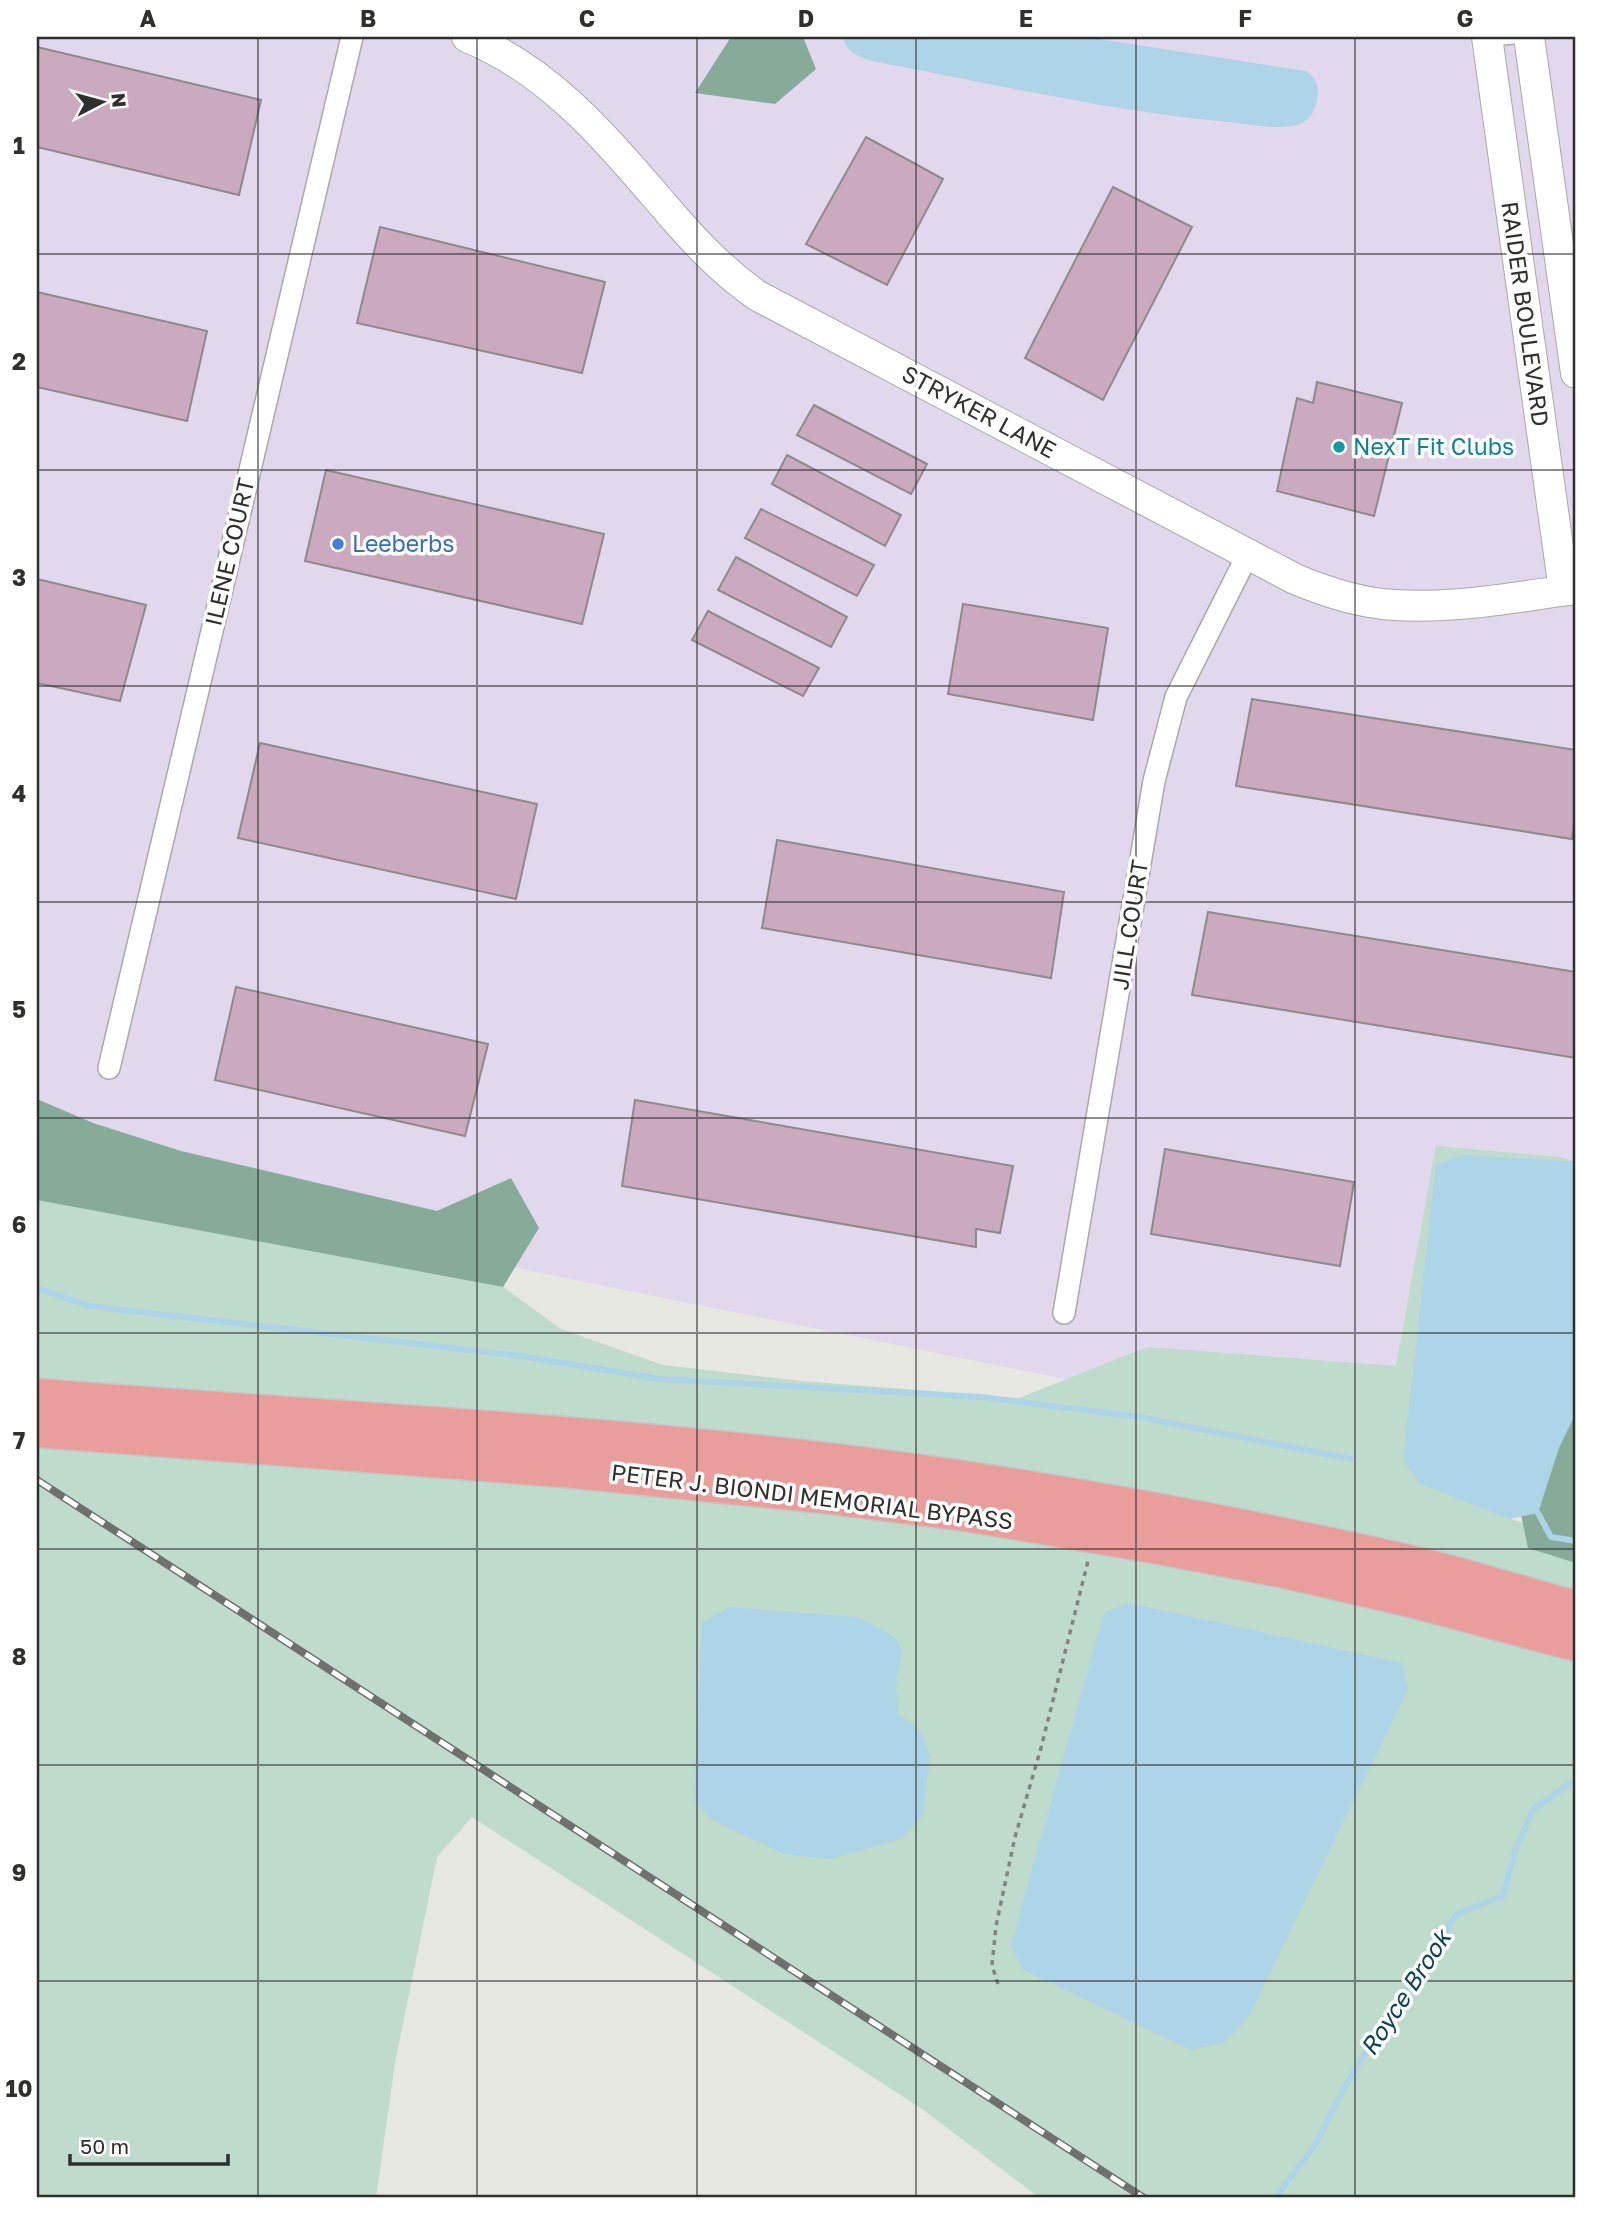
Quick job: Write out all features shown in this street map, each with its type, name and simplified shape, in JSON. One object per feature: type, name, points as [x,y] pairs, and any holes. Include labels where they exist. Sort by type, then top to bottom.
[{"type":"highway","name":"PETER J. BIONDI MEMORIAL BYPASS","points":[[37,1398],[90,1417],[822,1494],[966,1512],[1281,1568],[1411,1598],[1576,1643]]},
{"type":"highway","name":"PETER J. BIONDI MEMORIAL BYPASS","points":[[37,1428],[90,1417],[643,1444],[946,1477],[1175,1515],[1405,1563],[1576,1610]]},
{"type":"street","name":"ILENE COURT","points":[[108,1068],[352,37]]},
{"type":"street","name":"STRYKER LANE","points":[[467,37],[522,66],[559,93],[589,122],[703,250],[758,296],[1248,554],[1317,588],[1352,599],[1392,606],[1481,602],[1570,589]]},
{"type":"street","name":"RAIDER BOULEVARD","points":[[1528,37],[1576,373]]},
{"type":"street","name":"RAIDER BOULEVARD","points":[[1487,39],[1570,589]]},
{"type":"street","name":"JILL COURT","points":[[1064,1313],[1154,781],[1164,736],[1176,697],[1248,554]]},
{"type":"lane","points":[[1487,39],[1528,37]]},
{"type":"path","points":[[998,1984],[992,1965],[1001,1901],[1015,1837],[1041,1748],[1085,1575]]},
{"type":"shaded area","points":[[37,37],[1576,37],[1576,1391],[1371,1441],[37,1171]]},
{"type":"green space","points":[[731,37],[803,37],[816,69],[775,104],[695,93]]},
{"type":"green space","points":[[37,1099],[93,1123],[181,1151],[437,1211],[511,1178],[539,1228],[503,1287],[37,1200]]},
{"type":"green space","points":[[1436,1146],[1560,1157],[1576,1162],[1576,1349],[1509,1518],[1576,1542],[1576,2198],[1040,2198],[922,2109],[472,1817],[437,1857],[395,2063],[376,2198],[37,2198],[37,1200],[503,1287],[561,1329],[663,1365],[802,1381],[1019,1398],[1147,1347],[1396,1366]]},
{"type":"green space","points":[[1576,1280],[1576,1563],[1528,1548],[1515,1486]]},
{"type":"water","points":[[843,37],[1086,37],[1306,71],[1316,83],[1317,98],[1310,117],[1297,125],[1262,126],[1183,117],[1094,104],[872,61],[850,50]]},
{"type":"water","points":[[1465,1155],[1576,1162],[1576,1413],[1559,1448],[1538,1513],[1510,1519],[1419,1483],[1403,1460],[1436,1164]]},
{"type":"water","points":[[1129,1603],[1402,1663],[1408,1689],[1248,2018],[1223,2043],[1191,2050],[1022,1969],[1011,1944],[1098,1634],[1106,1611]]},
{"type":"water","points":[[729,1607],[857,1617],[895,1637],[902,1651],[896,1687],[899,1714],[921,1731],[930,1756],[923,1815],[901,1839],[830,1859],[784,1854],[712,1820],[694,1801],[702,1623]]},
{"type":"building","points":[[37,47],[261,100],[239,195],[37,147]]},
{"type":"building","points":[[866,137],[943,179],[887,285],[806,244]]},
{"type":"building","points":[[1113,187],[1192,227],[1103,400],[1025,358]]},
{"type":"building","points":[[380,227],[605,282],[582,373],[357,323]]},
{"type":"building","points":[[37,292],[207,331],[187,421],[37,387]]},
{"type":"building","name":"NexT Fit Clubs","points":[[1317,382],[1402,403],[1374,516],[1277,491],[1297,398],[1313,403]]},
{"type":"building","points":[[814,405],[927,464],[911,494],[797,435]]},
{"type":"building","points":[[787,455],[901,515],[885,546],[772,484]]},
{"type":"building","points":[[326,470],[604,534],[582,624],[305,561]]},
{"type":"building","points":[[761,509],[874,565],[857,596],[745,538]]},
{"type":"building","points":[[736,557],[847,617],[831,647],[718,590]]},
{"type":"building","points":[[37,579],[146,605],[120,701],[37,683]]},
{"type":"building","points":[[963,604],[1108,628],[1093,720],[948,694]]},
{"type":"building","points":[[708,611],[819,668],[803,696],[692,640]]},
{"type":"building","points":[[1252,699],[1576,750],[1576,807],[1572,839],[1236,786]]},
{"type":"building","points":[[260,743],[537,804],[516,899],[238,838]]},
{"type":"building","points":[[777,840],[1064,892],[1051,978],[762,928]]},
{"type":"building","points":[[1208,912],[1576,972],[1576,1058],[1192,995]]},
{"type":"building","points":[[236,987],[488,1044],[465,1136],[215,1080]]},
{"type":"building","points":[[635,1100],[1013,1166],[1000,1233],[976,1229],[976,1247],[622,1186]]},
{"type":"building","points":[[1165,1149],[1354,1182],[1340,1266],[1151,1234]]},
{"type":"waterway","points":[[37,1288],[89,1306],[520,1356],[659,1379],[981,1397],[1140,1417],[1351,1459]]},
{"type":"waterway","points":[[1538,1513],[1551,1537],[1576,1541]]},
{"type":"waterway","name":"Royce Brook","points":[[1275,2198],[1315,2145],[1344,2088],[1396,2003],[1457,1914],[1503,1896],[1516,1848],[1533,1810],[1576,1780]]},
{"type":"railway","points":[[37,1480],[1144,2198]]},
{"type":"place","name":"NexT Fit Clubs","points":[[1339,447]]},
{"type":"place","name":"Leeberbs","points":[[338,544]]}]
